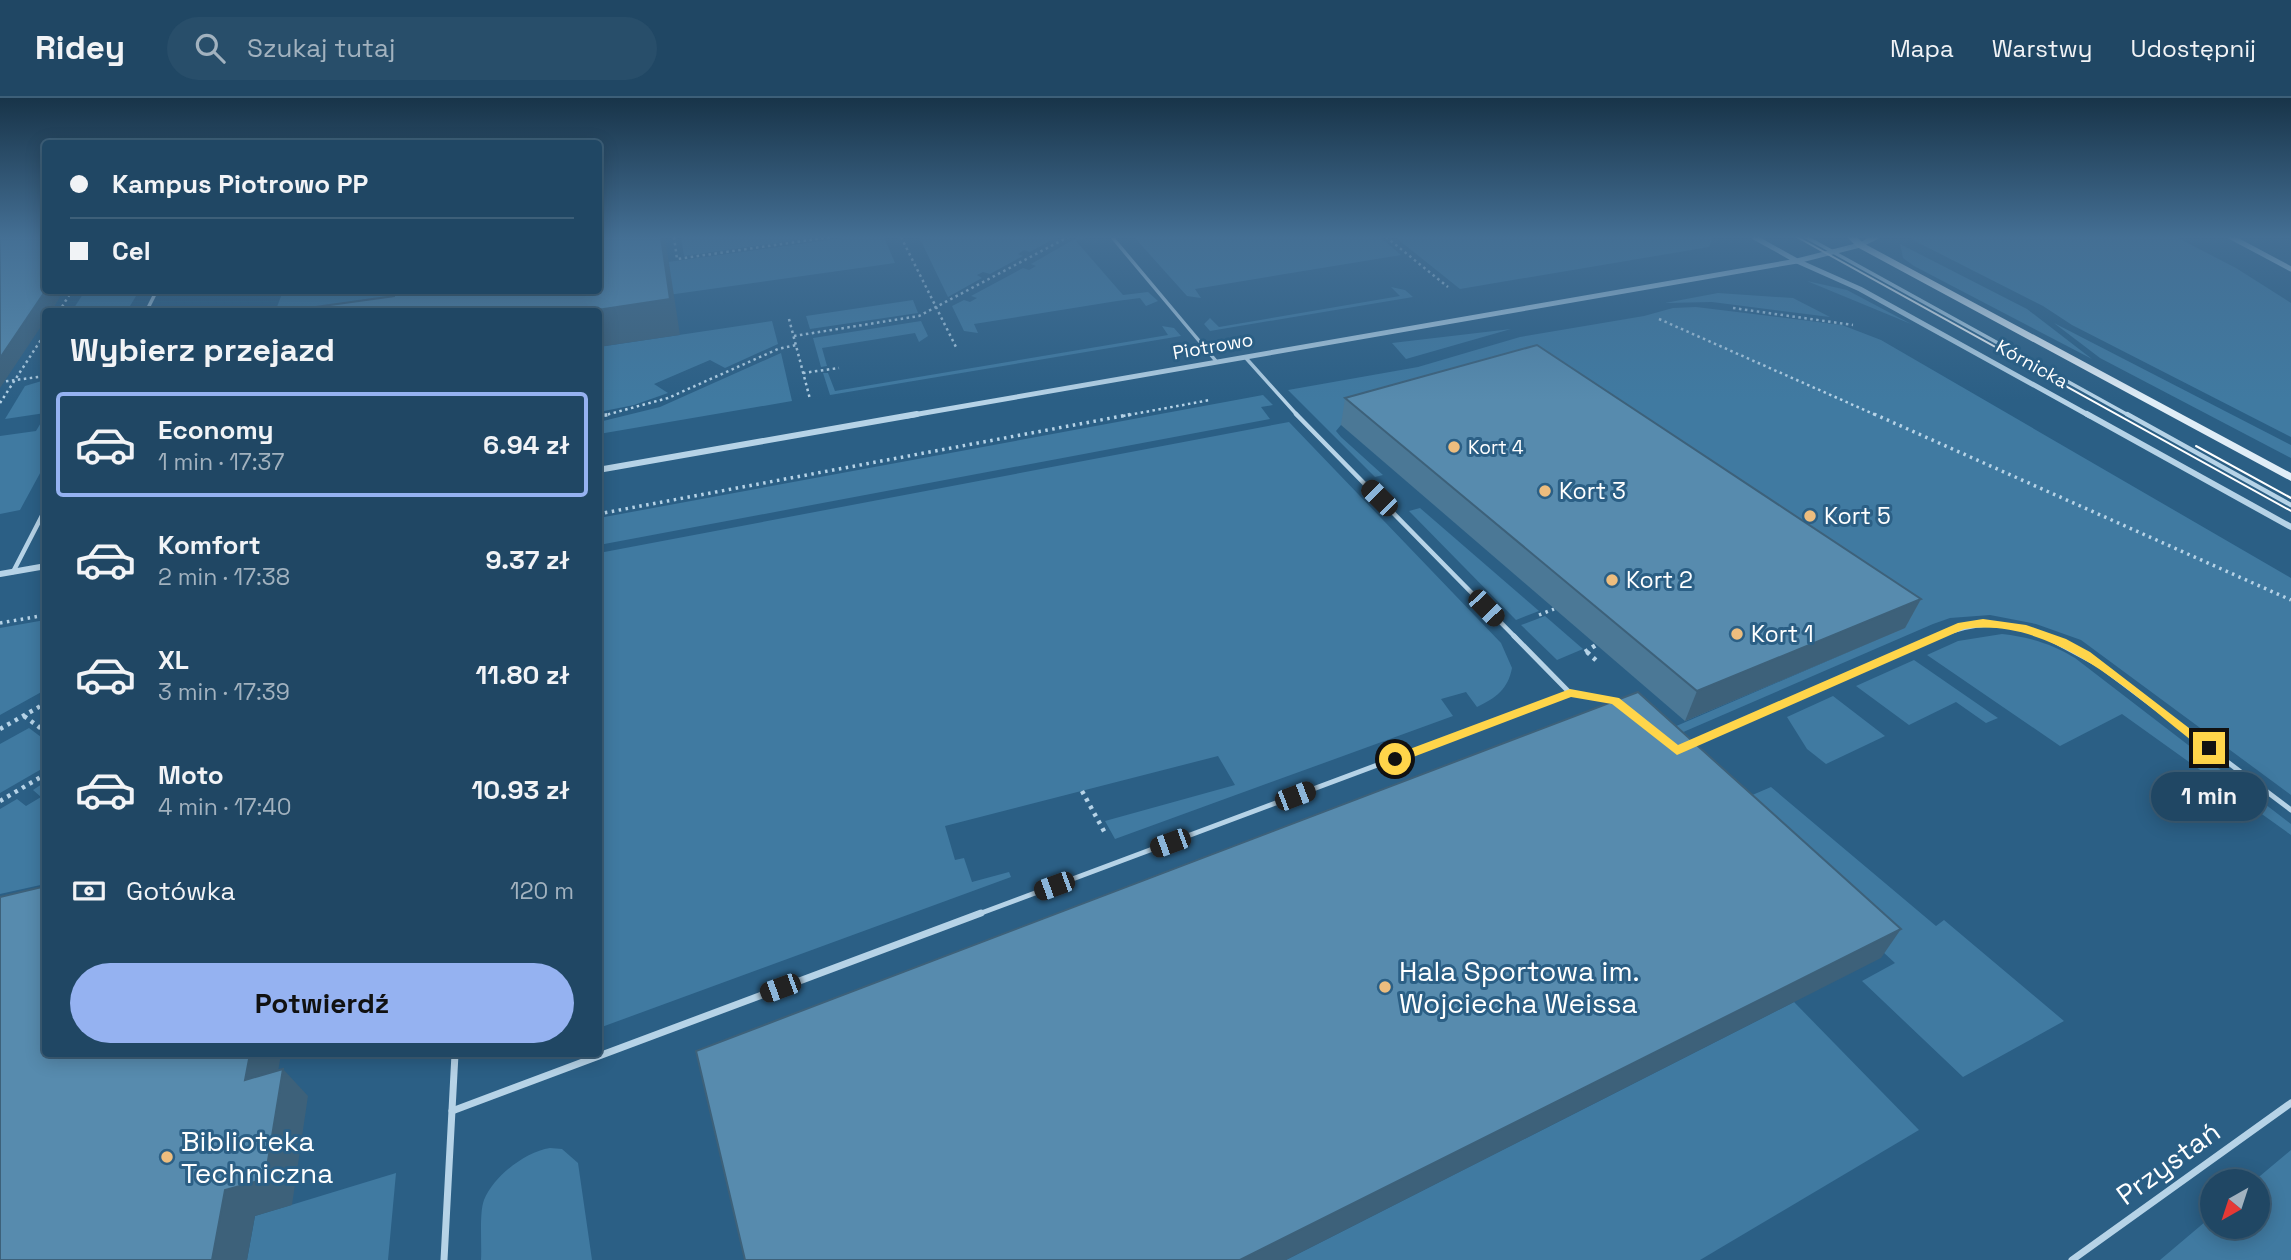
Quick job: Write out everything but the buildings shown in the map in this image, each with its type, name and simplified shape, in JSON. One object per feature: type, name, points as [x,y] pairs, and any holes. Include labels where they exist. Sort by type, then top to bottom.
[{"type":"street","name":"Piotrowo","points":[[602,469],[1623,291]]},
{"type":"street","name":"Kórnicka","points":[[1864,291],[2291,527]]},
{"type":"street","name":"Kórnicka","points":[[1948,291],[2291,478]]},
{"type":"street","points":[[0,574],[42,567]]},
{"type":"lane","points":[[1157,291],[1216,361]]},
{"type":"lane","points":[[1903,291],[2291,505]]},
{"type":"lane","points":[[1245,357],[1300,418],[1570,693]]},
{"type":"lane","points":[[13,572],[42,516]]},
{"type":"lane","points":[[1677,750],[1962,625],[2008,625],[2053,638],[2087,655],[2291,810]]},
{"type":"lane","points":[[602,1055],[1570,693],[1615,701],[1625,709]]},
{"type":"lane","points":[[444,1260],[455,1057]]},
{"type":"lane","points":[[452,1111],[597,1057]]},
{"type":"lane","name":"Przystań","points":[[2072,1260],[2291,1103]]},
{"type":"path","points":[[927,291],[957,349]]},
{"type":"path","points":[[794,336],[919,316],[966,291]]},
{"type":"path","points":[[1721,307],[1863,327]]},
{"type":"path","points":[[1655,317],[2291,600]]},
{"type":"path","points":[[789,319],[810,402]]},
{"type":"path","points":[[0,402],[42,338]]},
{"type":"path","points":[[602,416],[646,406],[778,349],[796,345]]},
{"type":"path","points":[[803,373],[839,368]]},
{"type":"path","points":[[0,382],[42,376]]},
{"type":"path","points":[[602,513],[828,472]]},
{"type":"path","points":[[0,624],[42,616]]},
{"type":"path","points":[[0,729],[42,705]]},
{"type":"path","points":[[24,716],[42,729]]},
{"type":"path","points":[[0,801],[42,776]]},
{"type":"path","points":[[1082,791],[1120,862]]},
{"type":"shaded area","points":[[602,291],[695,291],[575,308],[557,308],[594,294],[602,294]]},
{"type":"shaded area","points":[[945,291],[958,291],[948,297]]},
{"type":"shaded area","points":[[980,291],[1120,291],[1123,295],[1148,292],[1158,301],[1146,306],[1140,298],[974,324],[978,333],[964,331],[952,306],[977,298],[971,296]]},
{"type":"shaded area","points":[[1183,291],[1196,291],[1201,298],[1187,296]]},
{"type":"shaded area","points":[[1395,291],[1406,291],[1413,297],[1210,331],[1204,324],[1210,318],[1219,327],[1400,296]]},
{"type":"shaded area","points":[[1832,291],[1849,291],[1911,324]]},
{"type":"shaded area","points":[[1962,291],[1992,291],[2027,309],[2092,359]]},
{"type":"shaded area","points":[[2014,291],[2272,291],[2291,303],[2291,437],[2072,325]]},
{"type":"shaded area","points":[[1718,293],[1793,298],[1830,317],[1712,302],[1665,303]]},
{"type":"shaded area","points":[[83,294],[137,294],[129,308],[74,308]]},
{"type":"shaded area","points":[[282,294],[423,294],[410,308],[277,308]]},
{"type":"shaded area","points":[[913,300],[918,313],[810,329],[806,316]]},
{"type":"shaded area","points":[[1696,307],[1842,325],[1881,340],[2291,578],[2291,795],[2081,640],[2036,624],[1990,615],[1950,618],[1933,624],[1681,733],[1674,727],[1904,628],[1531,372],[1341,425],[1336,431],[1341,437],[1383,475],[1375,477],[1288,390],[1418,367],[1520,337],[1644,316],[1673,308]]},
{"type":"shaded area","points":[[772,321],[778,344],[725,368],[710,360],[654,384],[668,393],[634,405],[602,411],[602,347]]},
{"type":"shaded area","points":[[921,321],[928,336],[919,342],[915,333],[822,348],[827,366],[821,367],[813,338]]},
{"type":"shaded area","points":[[2054,323],[2291,445],[2291,458],[2100,358]]},
{"type":"shaded area","points":[[1162,326],[1174,328],[1181,336],[830,395],[823,373],[828,373],[835,391],[1168,335]]},
{"type":"shaded area","points":[[1511,329],[1406,359],[1392,343]]},
{"type":"shaded area","points":[[781,353],[792,401],[602,433],[602,421],[660,407]]},
{"type":"shaded area","points":[[42,381],[42,413],[5,419],[25,386]]},
{"type":"shaded area","points":[[1263,395],[1273,405],[1261,407],[1270,419],[602,544],[602,517]]},
{"type":"shaded area","points":[[42,421],[42,470],[20,510],[0,514],[0,436],[36,431]]},
{"type":"shaded area","points":[[1289,422],[1501,643],[1512,668],[1504,687],[1490,700],[1477,707],[1466,692],[1441,699],[1453,716],[1115,839],[1105,821],[1235,785],[1218,756],[945,826],[955,860],[964,858],[972,882],[1009,872],[1011,877],[602,1027],[602,552]]},
{"type":"shaded area","points":[[1420,508],[1539,611],[1516,620],[1409,511]]},
{"type":"shaded area","points":[[1545,616],[1583,649],[1557,660],[1521,625]]},
{"type":"shaded area","points":[[42,621],[42,692],[0,715],[0,628]]},
{"type":"shaded area","points":[[2002,634],[2040,642],[2075,658],[2291,824],[2291,835],[2122,714],[2060,746],[1927,655],[1958,641]]},
{"type":"shaded area","points":[[1914,660],[1998,718],[1986,723],[1956,702],[1909,725],[1856,686]]},
{"type":"shaded area","points":[[1833,696],[1885,736],[1826,764],[1807,749],[1787,717]]},
{"type":"shaded area","points":[[29,728],[42,738],[42,769],[0,793],[0,744]]},
{"type":"shaded area","points":[[42,784],[42,885],[0,894],[0,809],[17,799],[26,806],[41,797],[33,790]]},
{"type":"shaded area","points":[[1771,787],[1936,926],[1944,920],[2064,1021],[1963,1077],[1862,981],[1895,963],[1741,821],[1743,799]]},
{"type":"shaded area","points":[[1794,1002],[1919,1130],[1700,1260],[1286,1260]]},
{"type":"shaded area","points":[[550,1148],[562,1149],[578,1163],[592,1260],[481,1260],[482,1213],[489,1191],[511,1167],[531,1154]]},
{"type":"shaded area","points":[[2291,1150],[2291,1260],[2160,1260],[2200,1226],[2200,1239],[2270,1239],[2268,1169]]},
{"type":"shaded area","points":[[396,1173],[388,1260],[247,1260],[255,1216]]},
{"type":"tram line","points":[[1895,291],[2291,511]]},
{"type":"tram line","points":[[2196,446],[2291,498]]},
{"type":"place","name":"Kort 4","points":[[1454,447]]},
{"type":"place","name":"Kort 3","points":[[1545,491]]},
{"type":"place","name":"Kort 5","points":[[1810,516]]},
{"type":"place","name":"Kort 2","points":[[1612,580]]},
{"type":"place","name":"Kort 1","points":[[1737,634]]},
{"type":"place","name":"Hala Sportowa im. Wojciecha Weissa","points":[[1385,987]]},
{"type":"place","name":"Biblioteka Techniczna","points":[[167,1157]]},
{"type":"route","points":[[1395,759],[1570,693],[1615,701],[1677,750],[1962,625],[1983,623],[2036,631],[2087,655],[2209,748]]}]
